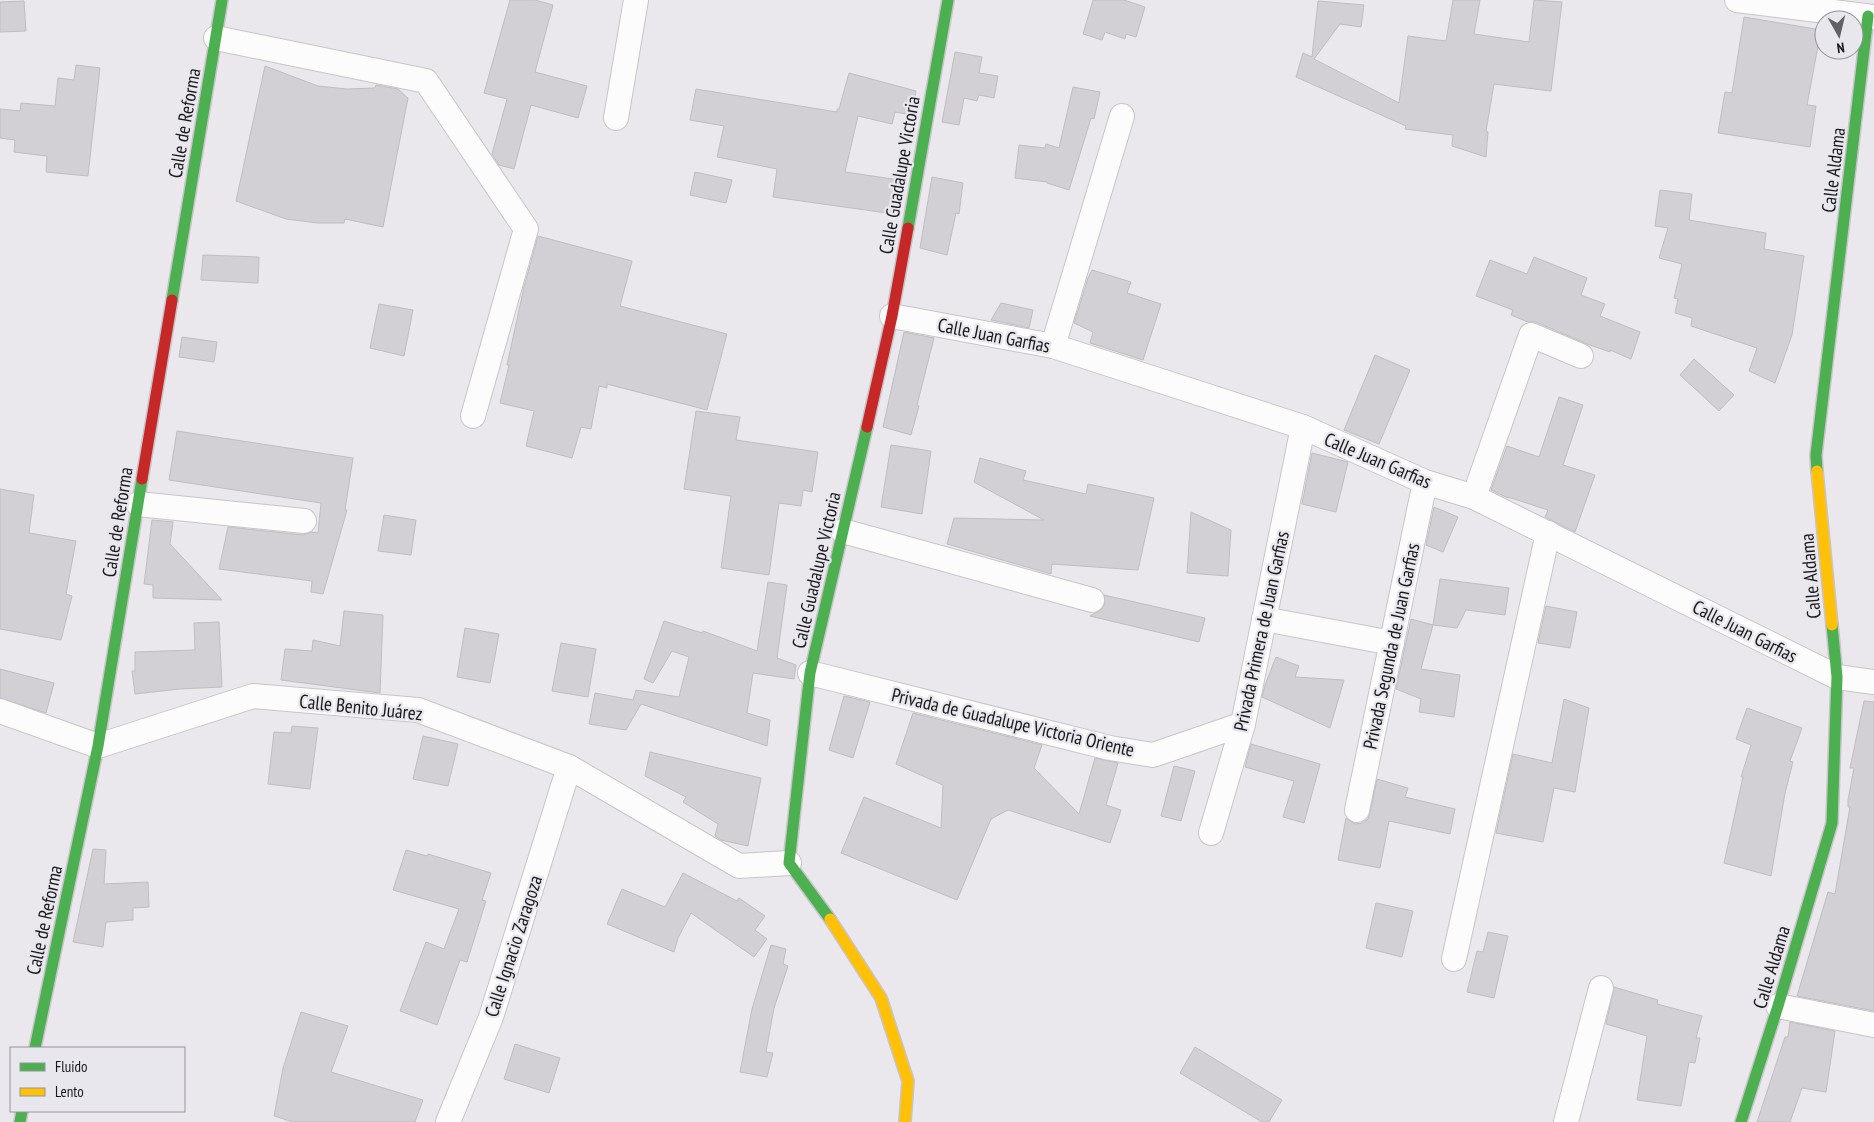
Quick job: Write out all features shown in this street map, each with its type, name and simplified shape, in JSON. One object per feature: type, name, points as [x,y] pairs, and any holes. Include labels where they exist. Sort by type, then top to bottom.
[{"type":"street","name":"Calle de Reforma","points":[[35,1047],[98,746],[222,0]]},
{"type":"street","points":[[616,118],[636,0]]},
{"type":"street","name":"Calle Guadalupe Victoria","points":[[789,863],[810,673],[892,316],[948,0]]},
{"type":"street","points":[[1737,0],[1871,16]]},
{"type":"street","name":"Calle Aldama","points":[[1741,1122],[1778,1006],[1832,823],[1837,677],[1816,455],[1871,16]]},
{"type":"street","points":[[216,38],[426,81],[526,229],[472,416]]},
{"type":"street","points":[[1053,346],[1122,116]]},
{"type":"street","name":"Calle Juan Garfias","points":[[892,316],[1053,346],[1303,427],[1425,482],[1474,497],[1837,677],[1874,682]]},
{"type":"street","points":[[1474,497],[1531,335],[1582,356]]},
{"type":"street","name":"Privada Primera de Juan Garfias","points":[[1212,833],[1243,724],[1303,427]]},
{"type":"street","name":"Privada Segunda de Juan Garfias","points":[[1357,810],[1425,482]]},
{"type":"street","points":[[138,504],[304,521]]},
{"type":"street","points":[[842,531],[1092,600]]},
{"type":"street","points":[[1454,959],[1548,533]]},
{"type":"street","points":[[1264,619],[1392,643]]},
{"type":"street","name":"Privada de Guadalupe Victoria Oriente","points":[[810,673],[1110,748],[1154,755],[1243,724]]},
{"type":"street","name":"Calle Benito Juárez","points":[[98,746],[252,696],[418,710],[569,767],[739,866],[789,863]]},
{"type":"street","points":[[0,711],[98,746]]},
{"type":"street","name":"Calle Ignacio Zaragoza","points":[[448,1122],[491,1017],[569,767]]},
{"type":"street","points":[[789,863],[836,928],[881,998],[908,1081],[905,1122]]},
{"type":"street","points":[[1566,1122],[1602,988]]},
{"type":"street","points":[[1778,1006],[1874,1025]]},
{"type":"building","points":[[510,0],[535,0],[553,5],[535,72],[587,86],[578,118],[531,105],[514,169],[499,165],[492,154],[507,99],[484,93]]},
{"type":"building","points":[[1093,0],[1124,0],[1145,7],[1136,37],[1126,34],[1125,39],[1105,32],[1102,40],[1083,34]]},
{"type":"building","points":[[1453,0],[1480,0],[1474,34],[1529,42],[1534,0],[1562,2],[1551,91],[1494,84],[1486,131],[1488,132],[1486,157],[1452,146],[1453,135],[1405,129],[1406,126],[1296,77],[1303,53],[1312,57],[1318,1],[1364,5],[1361,27],[1340,24],[1314,59],[1399,103],[1408,36],[1446,41]]},
{"type":"building","points":[[24,1],[26,31],[0,32],[0,2]]},
{"type":"building","points":[[1744,17],[1814,29],[1815,60],[1807,105],[1816,106],[1810,147],[1718,133],[1725,92],[1732,93]]},
{"type":"building","points":[[955,52],[982,57],[979,73],[998,76],[994,98],[979,95],[977,101],[964,98],[959,125],[942,122]]},
{"type":"building","points":[[76,65],[100,68],[88,176],[46,172],[47,156],[14,152],[15,140],[0,138],[0,109],[20,111],[21,103],[55,106],[58,78],[74,80]]},
{"type":"building","points":[[265,66],[318,86],[347,89],[375,88],[376,85],[398,89],[408,98],[383,227],[345,219],[344,223],[318,223],[286,219],[236,201]]},
{"type":"building","points":[[849,73],[916,91],[912,115],[895,112],[892,124],[858,116],[845,172],[900,180],[894,214],[773,197],[777,169],[717,157],[724,126],[690,120],[696,89],[837,112]]},
{"type":"building","points":[[1073,87],[1100,92],[1094,119],[1091,118],[1069,190],[1047,182],[1015,178],[1019,145],[1045,148],[1046,144],[1059,148]]},
{"type":"building","points":[[695,172],[732,180],[726,203],[690,195]]},
{"type":"building","points":[[932,177],[963,183],[959,214],[956,213],[947,255],[920,248]]},
{"type":"building","points":[[1660,190],[1692,194],[1689,220],[1766,233],[1764,249],[1804,256],[1792,335],[1775,383],[1749,371],[1757,348],[1691,326],[1692,318],[1675,313],[1678,299],[1674,298],[1682,264],[1659,258],[1668,228],[1655,226]]},
{"type":"building","points":[[538,236],[632,261],[620,306],[727,334],[707,410],[607,384],[607,388],[599,386],[591,429],[581,427],[572,458],[526,446],[534,411],[500,403],[524,287]]},
{"type":"building","points":[[203,255],[259,257],[258,283],[201,280]]},
{"type":"building","points":[[1534,257],[1587,278],[1581,295],[1605,304],[1600,316],[1640,332],[1631,359],[1610,350],[1610,352],[1587,344],[1536,322],[1528,322],[1511,315],[1513,310],[1476,296],[1490,260],[1527,274]]},
{"type":"building","points":[[1092,270],[1131,282],[1127,293],[1161,304],[1143,360],[1090,343],[1093,332],[1074,323]]},
{"type":"building","points":[[1001,303],[1033,310],[1029,328],[991,320]]},
{"type":"building","points":[[379,304],[413,310],[404,356],[370,348]]},
{"type":"building","points":[[904,332],[934,338],[911,435],[883,427]]},
{"type":"building","points":[[182,337],[217,342],[214,362],[179,357]]},
{"type":"building","points":[[1375,355],[1410,370],[1379,444],[1344,430]]},
{"type":"building","points":[[1694,359],[1734,395],[1719,411],[1680,375]]},
{"type":"building","points":[[1559,397],[1583,405],[1563,465],[1595,475],[1575,532],[1545,517],[1548,510],[1508,498],[1491,490],[1507,446],[1539,457]]},
{"type":"building","points":[[696,411],[740,417],[736,440],[818,452],[812,492],[803,490],[801,506],[779,503],[769,575],[721,568],[731,496],[684,489]]},
{"type":"building","points":[[177,431],[353,458],[345,510],[347,510],[323,594],[311,592],[312,581],[219,569],[228,527],[303,535],[311,532],[318,533],[321,503],[169,480]]},
{"type":"building","points":[[891,445],[931,451],[922,514],[881,507]]},
{"type":"building","points":[[1312,453],[1348,462],[1336,512],[1302,504]]},
{"type":"building","points":[[980,458],[1026,471],[1023,480],[1086,494],[1088,484],[1154,498],[1138,570],[1052,564],[1051,574],[947,544],[954,518],[1044,520],[974,482]]},
{"type":"building","points":[[0,489],[34,495],[29,533],[76,541],[66,594],[72,596],[61,640],[0,629]]},
{"type":"building","points":[[1434,507],[1458,517],[1443,552],[1426,545]]},
{"type":"building","points":[[1191,512],[1231,530],[1228,576],[1187,573]]},
{"type":"building","points":[[384,515],[416,520],[411,555],[378,551]]},
{"type":"building","points":[[152,520],[173,522],[170,544],[222,600],[153,598],[153,585],[144,584]]},
{"type":"building","points":[[1440,579],[1509,588],[1505,615],[1466,610],[1457,628],[1433,625]]},
{"type":"building","points":[[768,582],[787,585],[777,658],[796,665],[794,679],[753,673],[747,713],[770,720],[767,746],[641,704],[626,730],[589,724],[595,693],[633,700],[636,690],[679,697],[689,657],[672,651],[653,683],[644,679],[664,621],[702,633],[703,631],[757,651]]},
{"type":"building","points":[[1104,595],[1205,618],[1199,642],[1090,616],[1102,609],[1105,603]]},
{"type":"building","points":[[1546,606],[1577,612],[1570,648],[1538,643]]},
{"type":"building","points":[[344,611],[383,615],[380,693],[281,680],[285,649],[312,651],[313,640],[340,646]]},
{"type":"building","points":[[1411,619],[1433,625],[1421,669],[1460,675],[1454,717],[1419,712],[1421,699],[1396,689]]},
{"type":"building","points":[[219,622],[222,687],[135,694],[132,671],[135,671],[135,652],[195,650],[194,623]]},
{"type":"building","points":[[465,628],[499,634],[490,683],[457,677]]},
{"type":"building","points":[[561,643],[596,649],[588,697],[552,691]]},
{"type":"building","points":[[1276,657],[1299,666],[1295,677],[1344,680],[1330,728],[1262,697]]},
{"type":"building","points":[[0,669],[54,683],[46,713],[0,698]]},
{"type":"building","points":[[844,696],[870,702],[853,758],[829,750]]},
{"type":"building","points":[[1564,699],[1589,708],[1575,792],[1554,788],[1543,842],[1496,833],[1513,754],[1552,763]]},
{"type":"building","points":[[1864,701],[1874,702],[1874,1011],[1797,996],[1828,892],[1835,894],[1850,807],[1848,807],[1848,800],[1854,768],[1850,768]]},
{"type":"building","points":[[1747,708],[1802,728],[1790,761],[1793,762],[1785,793],[1771,876],[1724,863],[1743,777],[1741,777],[1751,745],[1736,739]]},
{"type":"building","points":[[913,713],[1042,745],[1034,768],[1079,814],[1095,758],[1118,763],[1106,805],[1121,810],[1110,843],[1008,810],[991,819],[957,900],[841,853],[864,797],[941,828],[943,785],[896,764]]},
{"type":"building","points":[[292,726],[318,728],[310,789],[268,784],[274,732],[291,733]]},
{"type":"building","points":[[423,736],[458,744],[448,786],[413,779]]},
{"type":"building","points":[[1251,744],[1320,764],[1304,823],[1283,817],[1294,781],[1245,767]]},
{"type":"building","points":[[650,752],[761,778],[748,846],[721,840],[715,836],[718,824],[683,802],[686,797],[645,776]]},
{"type":"building","points":[[1174,766],[1195,771],[1181,821],[1161,816]]},
{"type":"building","points":[[1377,779],[1408,788],[1405,797],[1455,809],[1450,834],[1389,821],[1380,868],[1338,860],[1346,818],[1355,824],[1362,823],[1368,819]]},
{"type":"building","points":[[93,849],[106,850],[104,884],[148,882],[149,907],[133,908],[133,920],[106,922],[103,947],[73,942]]},
{"type":"building","points":[[406,850],[427,856],[428,854],[491,873],[482,900],[486,901],[467,962],[460,960],[437,1025],[400,1011],[426,942],[444,949],[459,909],[393,890]]},
{"type":"building","points":[[683,873],[737,901],[739,898],[765,916],[755,930],[767,939],[754,957],[691,913],[678,938],[674,952],[607,924],[622,889],[665,907]]},
{"type":"building","points":[[1376,903],[1413,911],[1402,957],[1366,948]]},
{"type":"building","points":[[1488,932],[1508,936],[1494,998],[1467,992],[1477,951],[1483,952]]},
{"type":"building","points":[[771,945],[786,949],[783,964],[788,966],[774,1008],[766,1052],[773,1053],[767,1077],[740,1072],[752,1009]]},
{"type":"building","points":[[1614,987],[1658,1000],[1657,1004],[1702,1016],[1696,1038],[1700,1038],[1695,1063],[1689,1062],[1681,1106],[1637,1100],[1647,1036],[1606,1024]]},
{"type":"building","points":[[301,1012],[348,1026],[331,1072],[423,1100],[415,1122],[293,1122],[274,1116],[283,1068]]},
{"type":"building","points":[[1790,1022],[1835,1031],[1826,1092],[1802,1088],[1790,1122],[1757,1122],[1785,1037],[1788,1037]]},
{"type":"building","points":[[515,1044],[560,1058],[549,1093],[504,1079]]},
{"type":"building","points":[[1195,1047],[1282,1100],[1269,1122],[1262,1122],[1180,1073]]},
{"type":"traffic: fast","points":[[172,300],[222,0]]},
{"type":"traffic: fast","points":[[908,228],[948,0]]},
{"type":"traffic: fast","points":[[1817,471],[1816,455],[1868,16]]},
{"type":"traffic: fast","points":[[830,919],[789,863],[810,673],[867,427]]},
{"type":"traffic: fast","points":[[35,1047],[98,746],[142,479]]},
{"type":"traffic: fast","points":[[1741,1122],[1778,1006],[1832,823],[1837,677],[1832,625]]},
{"type":"traffic: fast","points":[[20,1122],[22,1112]]},
{"type":"traffic: slow","points":[[1817,471],[1832,625]]},
{"type":"traffic: slow","points":[[830,919],[881,998],[908,1081],[905,1122]]},
{"type":"traffic: jam","points":[[867,427],[892,316],[908,228]]},
{"type":"traffic: jam","points":[[142,479],[172,300]]}]
